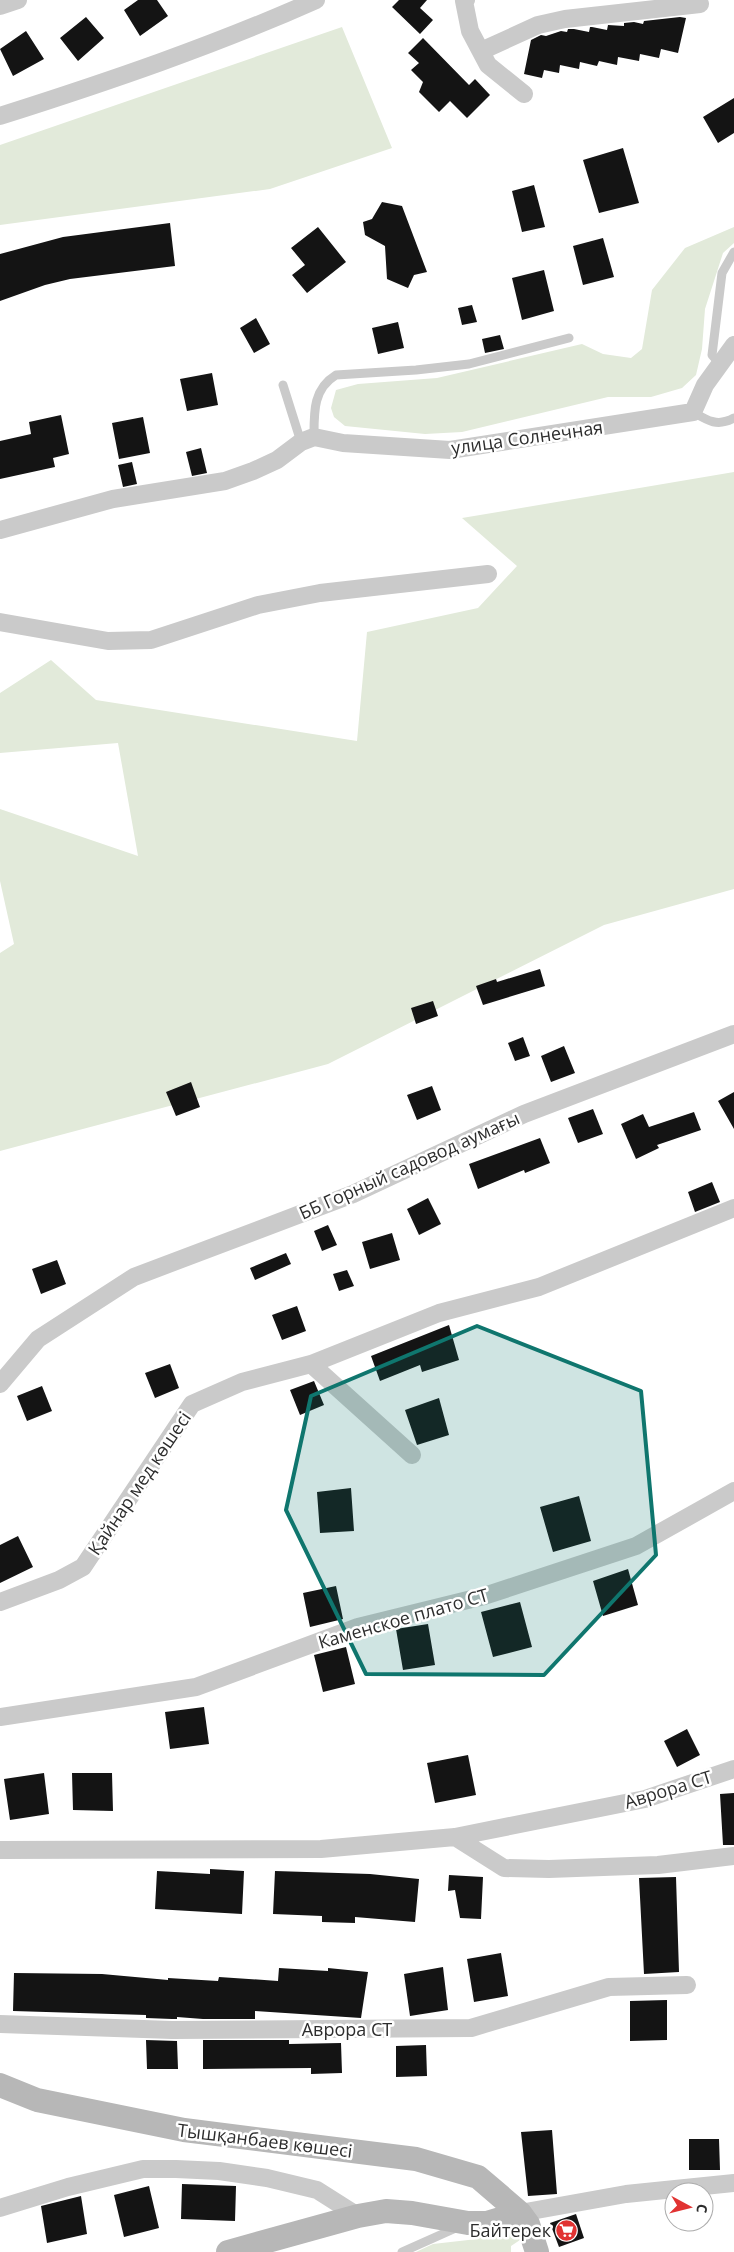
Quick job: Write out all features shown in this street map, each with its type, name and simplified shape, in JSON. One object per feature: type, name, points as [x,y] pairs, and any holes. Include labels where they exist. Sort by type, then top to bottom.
[{"type":"street","points":[[0,6],[18,0]]},
{"type":"street","points":[[0,116],[126,76],[267,22],[316,0]]},
{"type":"street","points":[[466,0],[464,2],[470,32],[488,64],[524,94]]},
{"type":"street","points":[[481,52],[538,25],[547,23],[700,4]]},
{"type":"street","points":[[693,412],[705,385],[734,345]]},
{"type":"street","name":"улица Солнечная","points":[[307,439],[450,450],[693,412]]},
{"type":"street","points":[[0,530],[114,499],[225,481],[277,460],[307,439]]},
{"type":"street","points":[[0,622],[108,641],[151,640],[258,605],[320,594],[488,574]]},
{"type":"street","name":"ББ Горный садовод аумағы","points":[[0,1384],[38,1339],[134,1277],[353,1194],[524,1114],[734,1034]]},
{"type":"street","name":"Қайнар мед көшесі","points":[[0,1602],[59,1580],[83,1567],[192,1404],[242,1382],[311,1364],[439,1313],[539,1287],[734,1208]]},
{"type":"street","points":[[311,1364],[412,1455]]},
{"type":"street","name":"Каменское плато СТ","points":[[0,1717],[196,1687],[358,1627],[484,1596],[636,1546],[734,1491]]},
{"type":"street","name":"Аврора СТ","points":[[0,1850],[321,1849],[455,1837],[645,1799],[734,1769]]},
{"type":"street","points":[[455,1837],[504,1868],[549,1869],[658,1865],[734,1856]]},
{"type":"street","name":"Аврора СТ","points":[[0,2024],[172,2030],[470,2028],[609,1987],[688,1985]]},
{"type":"street","name":"Тышқанбаев көшесі","points":[[0,2085],[37,2100],[184,2130],[416,2159],[478,2177],[520,2213]]},
{"type":"street","points":[[0,2208],[62,2189],[144,2168],[219,2171],[266,2178],[317,2190],[358,2216]]},
{"type":"street","points":[[228,2252],[358,2216],[386,2211],[412,2213],[468,2223],[487,2223],[504,2220],[520,2213],[626,2194],[734,2183]]},
{"type":"street","points":[[520,2213],[528,2224],[537,2252]]},
{"type":"lane","points":[[720,364],[712,355],[722,273],[734,252]]},
{"type":"lane","points":[[307,439],[317,394],[326,381],[336,375],[416,370],[469,364],[568,338]]},
{"type":"lane","points":[[283,385],[307,439]]},
{"type":"lane","points":[[693,412],[709,421],[721,424],[734,418]]},
{"type":"lane","points":[[402,2252],[468,2223]]},
{"type":"highlighted area","points":[[477,1326],[641,1391],[656,1555],[544,1675],[366,1674],[286,1510],[311,1396]]},
{"type":"green space","points":[[342,27],[392,148],[270,189],[0,225],[0,145]]},
{"type":"green space","points":[[734,227],[734,243],[723,253],[705,309],[702,349],[696,375],[682,388],[651,397],[608,397],[462,432],[425,434],[345,426],[334,417],[331,408],[336,390],[358,384],[437,378],[582,344],[603,354],[631,358],[642,349],[652,290],[685,248]]},
{"type":"green space","points":[[734,472],[734,889],[604,925],[328,1064],[0,1151],[0,953],[14,944],[0,881],[0,809],[138,856],[118,743],[0,753],[0,693],[51,660],[96,700],[357,741],[367,632],[478,608],[517,566],[462,518]]},
{"type":"green space","points":[[516,2218],[526,2236],[511,2246],[511,2252],[416,2252],[433,2244],[477,2239],[489,2226]]},
{"type":"building","points":[[138,0],[157,0],[168,16],[140,36],[124,10]]},
{"type":"building","points":[[399,0],[427,0],[420,8],[433,20],[420,34],[392,7]]},
{"type":"building","points":[[86,17],[104,38],[78,61],[60,38]]},
{"type":"building","points":[[686,18],[678,53],[661,49],[659,58],[640,54],[639,61],[618,57],[617,65],[599,61],[597,66],[580,62],[579,69],[560,65],[559,73],[544,70],[542,78],[524,74],[531,40],[541,35],[546,36],[561,31],[567,32],[568,29],[589,32],[590,27],[607,30],[608,25],[624,26],[624,23],[634,22],[643,24],[644,21]]},
{"type":"building","points":[[26,31],[44,59],[13,76],[0,49]]},
{"type":"building","points":[[423,38],[469,85],[475,79],[490,95],[467,118],[450,101],[439,112],[419,92],[423,82],[411,70],[419,63],[408,53]]},
{"type":"building","points":[[734,98],[734,133],[718,143],[703,117]]},
{"type":"building","points":[[623,148],[639,203],[599,213],[583,160]]},
{"type":"building","points":[[534,185],[545,227],[522,232],[512,191]]},
{"type":"building","points":[[382,202],[402,206],[427,272],[414,275],[408,288],[387,279],[385,246],[365,235],[363,222],[372,219]]},
{"type":"building","points":[[170,223],[175,266],[70,279],[45,285],[0,301],[0,254],[63,237]]},
{"type":"building","points":[[318,227],[346,262],[307,293],[292,275],[305,265],[291,248]]},
{"type":"building","points":[[603,238],[614,277],[583,285],[573,246]]},
{"type":"building","points":[[544,270],[554,311],[522,320],[512,278]]},
{"type":"building","points":[[472,305],[477,322],[462,325],[458,308]]},
{"type":"building","points":[[256,318],[270,344],[254,353],[240,328]]},
{"type":"building","points":[[398,322],[404,348],[378,354],[372,328]]},
{"type":"building","points":[[500,335],[504,349],[485,353],[482,339]]},
{"type":"building","points":[[212,373],[218,405],[187,411],[180,379]]},
{"type":"building","points":[[61,415],[69,454],[53,458],[55,467],[0,479],[0,441],[31,434],[29,422]]},
{"type":"building","points":[[143,417],[150,453],[119,459],[112,423]]},
{"type":"building","points":[[201,448],[207,473],[192,476],[186,452]]},
{"type":"building","points":[[132,462],[137,484],[123,487],[118,465]]},
{"type":"building","points":[[540,969],[545,986],[483,1005],[476,986],[496,979],[497,982]]},
{"type":"building","points":[[433,1001],[438,1016],[416,1024],[411,1008]]},
{"type":"building","points":[[523,1037],[530,1056],[515,1061],[508,1043]]},
{"type":"building","points":[[564,1046],[575,1073],[551,1082],[541,1056]]},
{"type":"building","points":[[191,1082],[200,1107],[176,1116],[166,1092]]},
{"type":"building","points":[[432,1086],[441,1110],[417,1120],[407,1095]]},
{"type":"building","points":[[734,1092],[734,1129],[718,1101]]},
{"type":"building","points":[[593,1109],[603,1134],[578,1143],[568,1118]]},
{"type":"building","points":[[694,1112],[701,1130],[657,1145],[659,1148],[636,1159],[621,1124],[643,1114],[649,1127]]},
{"type":"building","points":[[540,1138],[550,1163],[525,1173],[524,1170],[478,1189],[469,1164]]},
{"type":"building","points":[[712,1182],[720,1202],[695,1212],[688,1192]]},
{"type":"building","points":[[428,1198],[441,1224],[419,1235],[407,1209]]},
{"type":"building","points":[[328,1225],[337,1245],[322,1251],[314,1231]]},
{"type":"building","points":[[392,1233],[400,1260],[370,1269],[362,1242]]},
{"type":"building","points":[[286,1253],[291,1264],[255,1280],[250,1268]]},
{"type":"building","points":[[57,1260],[66,1284],[41,1294],[32,1269]]},
{"type":"building","points":[[347,1270],[354,1286],[339,1291],[333,1274]]},
{"type":"building","points":[[297,1306],[306,1331],[282,1340],[272,1315]]},
{"type":"building","points":[[449,1325],[459,1360],[422,1372],[420,1365],[380,1381],[371,1356]]},
{"type":"building","points":[[170,1364],[179,1388],[155,1398],[145,1373]]},
{"type":"building","points":[[314,1381],[324,1405],[300,1415],[290,1390]]},
{"type":"building","points":[[42,1386],[52,1411],[27,1421],[17,1396]]},
{"type":"building","points":[[439,1398],[449,1435],[417,1445],[405,1410]]},
{"type":"building","points":[[351,1488],[354,1531],[320,1533],[317,1492]]},
{"type":"building","points":[[579,1496],[591,1541],[553,1552],[540,1507]]},
{"type":"building","points":[[18,1536],[33,1567],[0,1583],[0,1545]]},
{"type":"building","points":[[628,1569],[638,1605],[603,1616],[593,1581]]},
{"type":"building","points":[[336,1586],[343,1619],[310,1627],[303,1593]]},
{"type":"building","points":[[520,1602],[532,1647],[493,1657],[481,1612]]},
{"type":"building","points":[[428,1624],[435,1665],[403,1670],[396,1629]]},
{"type":"building","points":[[346,1647],[355,1684],[323,1692],[314,1655]]},
{"type":"building","points":[[204,1707],[209,1744],[170,1749],[165,1712]]},
{"type":"building","points":[[687,1729],[700,1755],[677,1767],[664,1741]]},
{"type":"building","points":[[468,1755],[476,1795],[435,1803],[427,1763]]},
{"type":"building","points":[[44,1773],[49,1814],[10,1820],[4,1779]]},
{"type":"building","points":[[72,1773],[112,1773],[113,1811],[73,1810]]},
{"type":"building","points":[[734,1793],[734,1845],[723,1845],[720,1794]]},
{"type":"building","points":[[210,1869],[244,1871],[242,1914],[155,1909],[157,1871],[210,1874]]},
{"type":"building","points":[[275,1871],[370,1874],[419,1879],[415,1922],[355,1917],[355,1923],[322,1922],[322,1916],[273,1914]]},
{"type":"building","points":[[449,1875],[483,1877],[481,1919],[460,1918],[455,1890],[448,1891]]},
{"type":"building","points":[[676,1877],[679,1972],[644,1974],[639,1878]]},
{"type":"building","points":[[501,1953],[508,1996],[474,2002],[467,1959]]},
{"type":"building","points":[[443,1967],[448,2010],[410,2016],[404,1974]]},
{"type":"building","points":[[279,1968],[328,1971],[328,1968],[368,1972],[361,2018],[255,2011],[255,2019],[177,2017],[177,2019],[172,2019],[146,2018],[146,2015],[13,2011],[14,1973],[102,1974],[168,1980],[168,1978],[218,1981],[219,1977],[278,1981]]},
{"type":"building","points":[[667,2000],[667,2040],[630,2041],[630,2001]]},
{"type":"building","points":[[146,2040],[177,2041],[178,2069],[147,2069]]},
{"type":"building","points":[[203,2040],[289,2040],[289,2044],[341,2043],[342,2073],[311,2074],[311,2068],[203,2069]]},
{"type":"building","points":[[426,2045],[427,2076],[396,2077],[396,2046]]},
{"type":"building","points":[[552,2130],[557,2194],[528,2196],[521,2132]]},
{"type":"building","points":[[689,2139],[719,2139],[720,2170],[689,2170]]},
{"type":"building","points":[[182,2184],[236,2186],[235,2221],[181,2219]]},
{"type":"building","points":[[149,2186],[159,2228],[124,2237],[114,2195]]},
{"type":"building","points":[[81,2196],[87,2234],[47,2243],[41,2206]]},
{"type":"building","name":"Байтерек","points":[[576,2214],[584,2238],[559,2247],[550,2223]]},
{"type":"place","name":"Байтерек","points":[[567,2230]]}]
